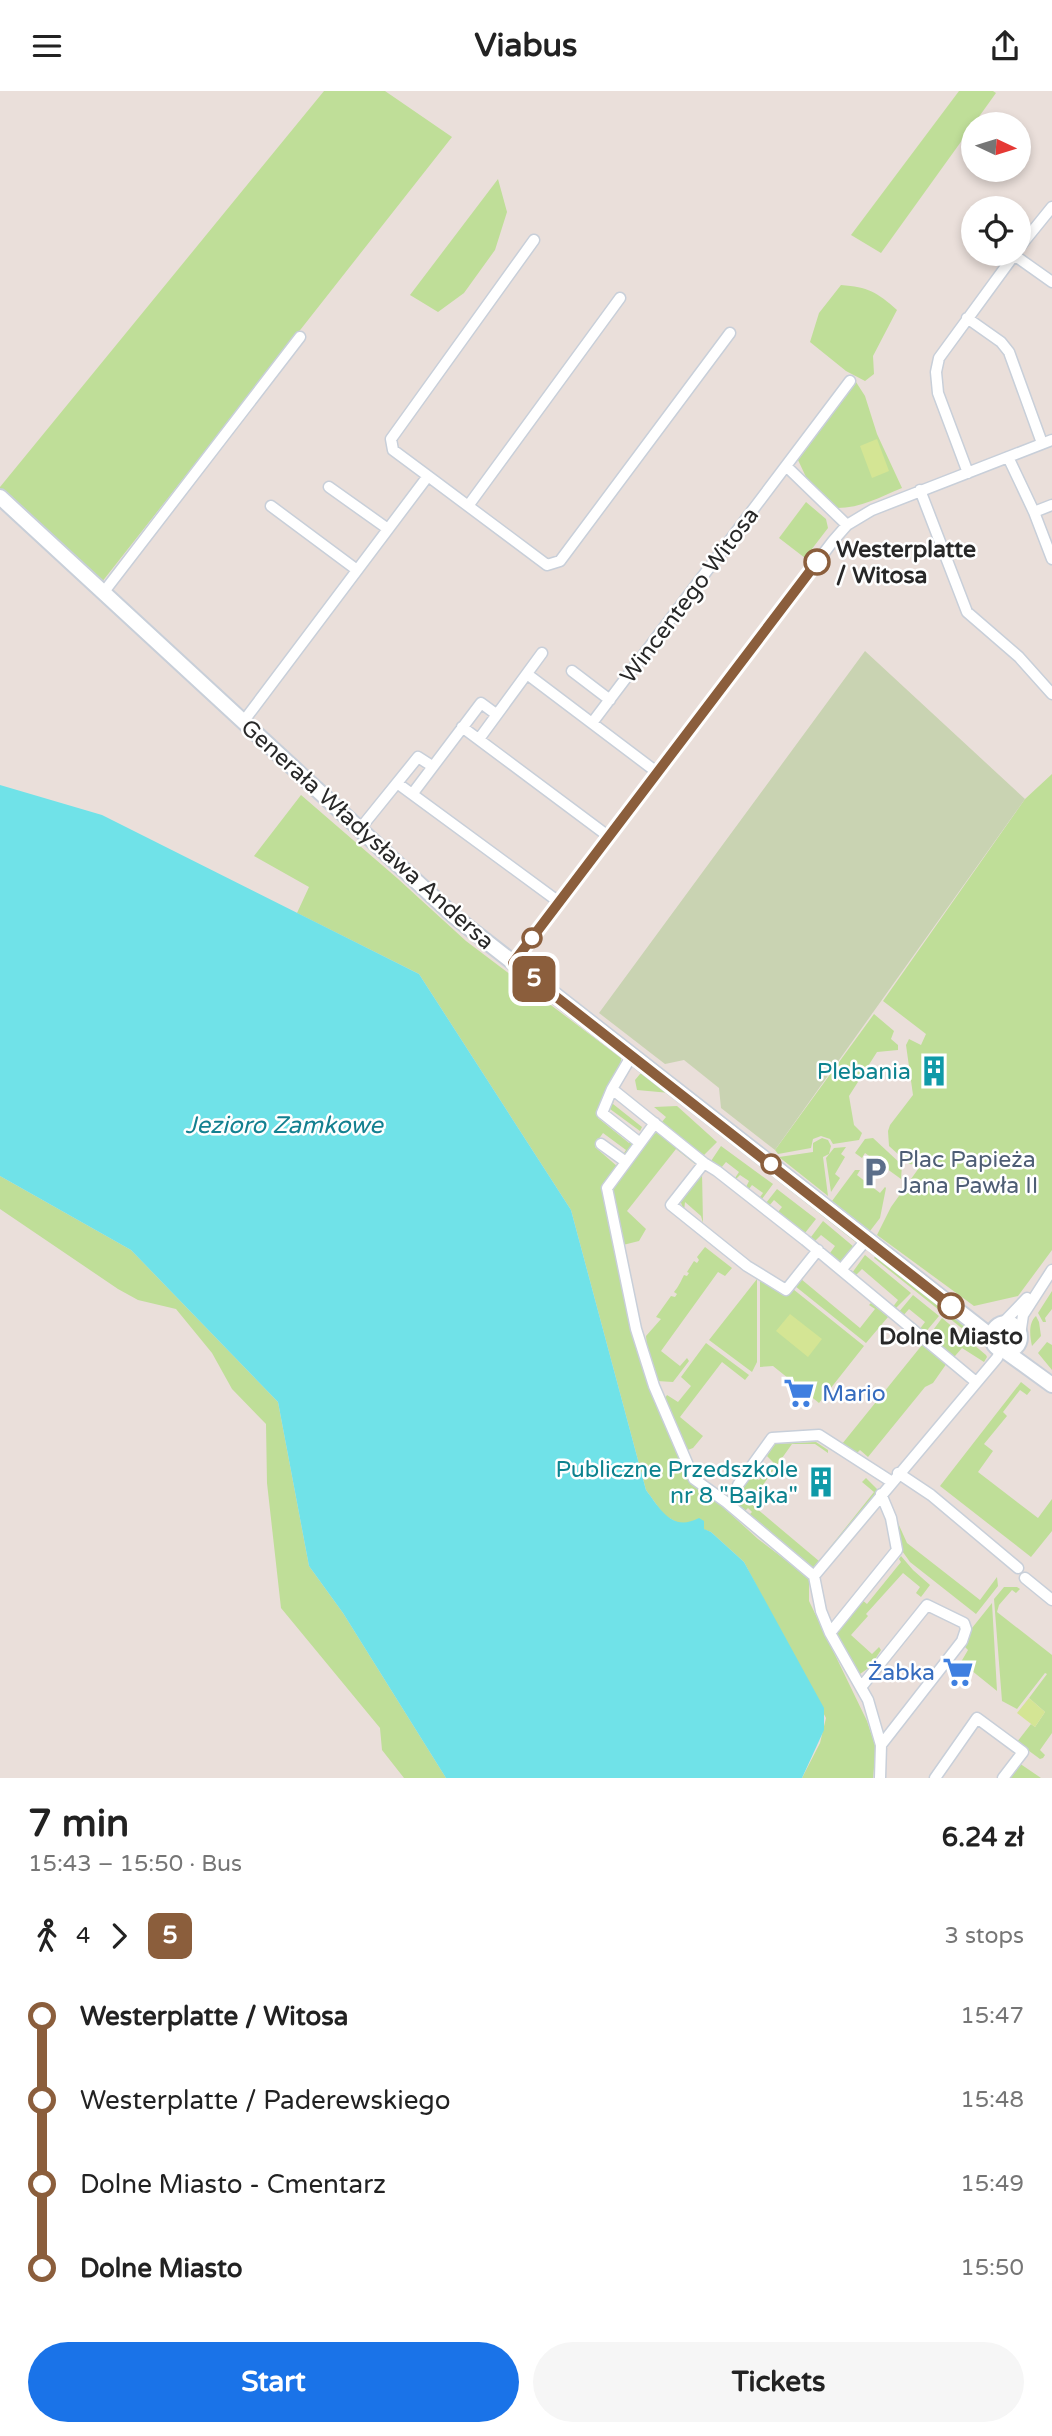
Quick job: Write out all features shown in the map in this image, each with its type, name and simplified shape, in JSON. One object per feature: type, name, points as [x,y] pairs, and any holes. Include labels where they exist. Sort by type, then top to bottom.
[{"type":"main road","name":"Generała Władysława Andersa","points":[[0,496],[436,900],[952,1307],[1000,1337],[1048,1382]]},
{"type":"main road","name":"Generała Władysława Andersa","points":[[1000,1337],[1014,1325],[1022,1351],[1048,1382]]},
{"type":"main road","points":[[1000,1337],[1014,1348],[1019,1339]]},
{"type":"street","points":[[1031,234],[1052,207]]},
{"type":"street","points":[[534,240],[391,439],[393,450],[547,565],[560,561],[730,333]]},
{"type":"street","points":[[1031,265],[1052,282]]},
{"type":"street","points":[[968,473],[936,383],[936,372],[940,358],[1006,266]]},
{"type":"street","points":[[468,506],[620,298]]},
{"type":"street","points":[[513,963],[833,541],[848,525],[872,510],[1047,441],[1009,352],[1001,342],[967,318]]},
{"type":"street","points":[[103,593],[300,337]]},
{"type":"street","name":"Wincentego Witosa","points":[[592,723],[850,381]]},
{"type":"street","points":[[1008,457],[1048,536],[1052,559]]},
{"type":"street","points":[[786,466],[848,525]]},
{"type":"street","points":[[243,722],[428,476]]},
{"type":"street","points":[[329,487],[388,529]]},
{"type":"street","points":[[920,490],[967,612],[1019,657],[1052,694]]},
{"type":"street","points":[[1034,512],[1052,505]]},
{"type":"street","points":[[271,506],[357,570]]},
{"type":"street","points":[[479,739],[542,653]]},
{"type":"street","points":[[572,671],[610,700]]},
{"type":"street","points":[[527,674],[658,773]]},
{"type":"street","points":[[413,793],[481,703],[496,714]]},
{"type":"street","points":[[462,727],[608,836]]},
{"type":"street","points":[[359,831],[418,757],[432,766]]},
{"type":"street","points":[[397,783],[559,902]]},
{"type":"street","points":[[632,1055],[604,1103],[602,1112],[640,1143]]},
{"type":"street","points":[[612,1089],[818,1250],[976,1382]]},
{"type":"street","points":[[655,1123],[607,1188],[636,1329],[654,1386],[694,1479],[728,1498],[814,1576],[821,1611],[830,1633],[869,1700],[881,1745],[880,1778]]},
{"type":"street","points":[[601,1144],[626,1162]]},
{"type":"street","points":[[704,1163],[671,1205],[747,1266],[786,1290],[818,1250]]},
{"type":"street","points":[[841,1270],[867,1240]]},
{"type":"street","points":[[814,1576],[997,1358],[1000,1337],[1049,1274]]},
{"type":"street","points":[[1019,1339],[1023,1315],[1049,1274]]},
{"type":"street","points":[[738,1485],[772,1438],[819,1435],[930,1495],[1018,1568]]},
{"type":"street","points":[[830,1633],[897,1550],[891,1518],[881,1494]]},
{"type":"street","points":[[1025,1578],[1052,1600]]},
{"type":"street","points":[[862,1686],[927,1605],[964,1623],[966,1629],[962,1641],[881,1745]]},
{"type":"street","points":[[935,1778],[977,1719],[1023,1752],[1003,1778]]},
{"type":"green space","points":[[324,91],[385,91],[452,137],[98,587],[0,497],[0,487]]},
{"type":"green space","points":[[959,91],[996,93],[982,112],[961,112],[961,142],[881,253],[851,235]]},
{"type":"green space","points":[[498,179],[507,212],[495,250],[464,293],[438,312],[410,295]]},
{"type":"green space","points":[[841,285],[872,291],[897,310],[873,356],[874,374],[865,381],[846,371],[810,342],[819,313]]},
{"type":"green space","points":[[856,382],[865,396],[877,434],[902,488],[861,504],[834,508],[806,477],[798,460]]},
{"type":"green space","points":[[877,439],[889,471],[872,478],[860,446]]},
{"type":"green space","points":[[806,502],[826,519],[828,528],[805,558],[779,538]]},
{"type":"green space","points":[[865,651],[1025,799],[775,1150],[721,1108],[719,1088],[684,1060],[665,1064],[599,1013]]},
{"type":"green space","points":[[1052,774],[1052,1250],[1018,1296],[974,1306],[877,1235],[891,1207],[921,1165],[909,1164],[889,1146],[888,1131],[913,1095],[906,1045],[909,1039],[921,1045],[926,1034],[883,1001],[1025,799]]},
{"type":"green space","points":[[301,795],[466,941],[621,1058],[598,1118],[629,1143],[632,1140],[633,1145],[626,1154],[626,1150],[603,1133],[595,1147],[618,1167],[602,1188],[633,1330],[689,1476],[758,1539],[809,1578],[809,1601],[867,1721],[876,1748],[873,1778],[802,1778],[820,1743],[826,1718],[744,1562],[711,1532],[680,1524],[664,1515],[646,1490],[571,1210],[419,974],[297,913],[309,887],[254,856]]},
{"type":"green space","points":[[874,1014],[894,1031],[891,1039],[898,1045],[898,1050],[877,1052],[849,1096],[854,1125],[862,1133],[859,1140],[833,1144],[830,1139],[821,1136],[813,1139],[811,1148],[778,1154],[775,1150]]},
{"type":"green space","points":[[644,1073],[670,1093],[637,1090],[635,1080]]},
{"type":"green space","points":[[614,1099],[613,1104],[642,1127],[640,1131],[610,1109],[606,1113]]},
{"type":"green space","points":[[677,1106],[717,1142],[704,1155],[661,1123],[666,1117],[654,1107]]},
{"type":"green space","points":[[660,1131],[696,1161],[695,1164],[676,1149],[627,1211],[646,1229],[639,1241],[623,1245],[613,1196],[614,1185],[654,1134]]},
{"type":"green space","points":[[822,1138],[828,1140],[831,1146],[829,1154],[823,1157],[828,1196],[779,1157],[813,1152],[813,1143]]},
{"type":"green space","points":[[873,1138],[902,1165],[901,1179],[865,1153],[862,1158],[855,1153],[865,1139]]},
{"type":"green space","points":[[721,1146],[773,1184],[762,1199],[760,1197],[763,1193],[752,1185],[749,1189],[746,1187],[749,1181],[740,1175],[736,1179],[739,1172],[726,1162],[721,1168],[711,1161]]},
{"type":"green space","points":[[846,1147],[841,1154],[845,1157],[835,1174],[840,1178],[831,1192],[826,1158],[834,1148]]},
{"type":"green space","points":[[738,1149],[750,1155],[859,1238],[858,1244]]},
{"type":"green space","points":[[855,1170],[860,1170],[857,1175],[880,1193],[886,1188],[880,1218],[870,1231],[832,1201]]},
{"type":"green space","points":[[702,1172],[703,1223],[701,1216],[685,1202],[684,1211],[680,1200]]},
{"type":"green space","points":[[0,1176],[131,1250],[278,1402],[309,1566],[343,1613],[446,1778],[404,1778],[382,1750],[380,1728],[281,1608],[267,1483],[266,1424],[232,1389],[212,1353],[176,1309],[138,1300],[118,1289],[0,1209]]},
{"type":"green space","points":[[777,1189],[816,1219],[805,1233],[778,1212],[782,1207],[774,1200],[769,1206],[766,1203]]},
{"type":"green space","points":[[823,1221],[854,1247],[841,1263],[830,1253],[835,1246],[821,1235],[815,1241],[811,1237]]},
{"type":"green space","points":[[705,1247],[732,1268],[725,1276],[718,1272],[661,1351],[680,1366],[687,1358],[689,1361],[673,1382],[657,1381],[646,1336],[661,1319],[656,1317],[671,1296],[675,1297],[677,1294],[674,1292],[684,1275],[687,1276],[694,1261],[697,1263],[697,1257]]},
{"type":"green space","points":[[878,1253],[968,1324],[964,1330],[874,1258]]},
{"type":"green space","points":[[865,1255],[911,1293],[894,1310],[892,1308],[898,1300],[862,1269],[855,1276],[852,1273]]},
{"type":"green space","points":[[760,1277],[788,1296],[793,1289],[864,1346],[819,1403],[773,1366],[760,1367]]},
{"type":"green space","points":[[757,1279],[757,1362],[752,1372],[709,1340]]},
{"type":"green space","points":[[801,1279],[860,1328],[875,1309],[869,1305],[871,1303],[888,1317],[866,1343],[795,1286]]},
{"type":"green space","points":[[1052,1291],[1052,1309],[1045,1318],[1046,1322],[1043,1322],[1038,1313]]},
{"type":"green space","points":[[913,1295],[939,1316],[924,1334],[919,1330],[925,1322],[909,1309],[902,1317],[898,1313]]},
{"type":"green space","points":[[790,1314],[822,1339],[808,1357],[776,1331]]},
{"type":"green space","points":[[1036,1316],[1041,1336],[1032,1346],[1031,1326]]},
{"type":"green space","points":[[942,1318],[986,1355],[984,1362],[962,1348],[952,1356],[928,1337]]},
{"type":"green space","points":[[1047,1342],[1052,1345],[1052,1370],[1038,1353]]},
{"type":"green space","points":[[706,1343],[749,1375],[745,1380],[722,1362],[680,1417],[703,1436],[693,1448],[685,1451],[664,1400],[667,1395],[678,1402],[691,1386],[681,1377]]},
{"type":"green space","points":[[922,1345],[947,1363],[933,1383],[925,1387],[868,1457],[860,1450],[856,1454],[842,1444]]},
{"type":"green space","points":[[1021,1382],[1031,1390],[1027,1395],[1020,1390],[1003,1412],[1007,1416],[984,1444],[993,1451],[978,1472],[1038,1518],[1052,1499],[1052,1531],[1031,1557],[940,1486]]},
{"type":"green space","points":[[816,1442],[828,1450],[828,1453],[815,1444],[792,1444],[750,1503],[819,1561],[874,1492],[862,1482],[866,1478],[879,1491],[816,1568],[803,1561],[749,1515],[752,1512],[748,1508],[744,1512],[733,1504],[736,1499],[733,1496],[750,1475],[759,1480],[773,1462],[767,1456],[775,1444]]},
{"type":"green space","points":[[898,1523],[907,1543],[980,1600],[997,1577],[998,1586],[976,1614],[910,1562],[900,1548]]},
{"type":"green space","points":[[901,1556],[930,1585],[921,1597],[916,1593],[920,1587],[903,1573],[866,1614],[868,1616],[851,1635],[872,1654],[879,1647],[881,1650],[870,1667],[860,1674],[834,1634],[861,1599],[867,1604],[901,1562]]},
{"type":"green space","points":[[1004,1587],[1020,1589],[1016,1593],[1012,1590],[999,1605],[997,1612],[1052,1655],[1052,1733],[1040,1750],[1045,1755],[1040,1759],[1017,1742],[1031,1724],[1035,1727],[1045,1712],[1029,1698],[1047,1674],[1045,1673],[1017,1709],[1002,1701],[994,1599]]},
{"type":"green space","points":[[992,1603],[997,1691],[961,1662],[968,1650],[964,1646],[968,1633]]},
{"type":"green space","points":[[1029,1698],[1045,1712],[1035,1727],[1017,1713]]},
{"type":"green space","points":[[1019,1763],[1041,1778],[1009,1778]]},
{"type":"water","name":"Jezioro Zamkowe","points":[[0,785],[102,815],[419,974],[571,1210],[646,1490],[662,1511],[674,1521],[690,1522],[699,1518],[704,1521],[704,1529],[711,1532],[744,1562],[824,1708],[824,1730],[802,1778],[446,1778],[343,1613],[309,1566],[278,1402],[131,1250],[0,1176]]},
{"type":"bus line","name":"5","points":[[817,562],[513,963],[951,1306]]},
{"type":"place","name":"Westerplatte / Witosa","points":[[817,562]]},
{"type":"place","name":"Plebania","points":[[934,1071]]},
{"type":"place","name":"Plac Papieża Jana Pawła II","points":[[875,1172]]},
{"type":"place","name":"Dolne Miasto","points":[[951,1306]]},
{"type":"place","name":"Mario","points":[[799,1393]]},
{"type":"place","name":"Publiczne Przedszkole nr 8 \"Bajka\"","points":[[821,1482]]},
{"type":"place","name":"Żabka","points":[[958,1672]]}]
